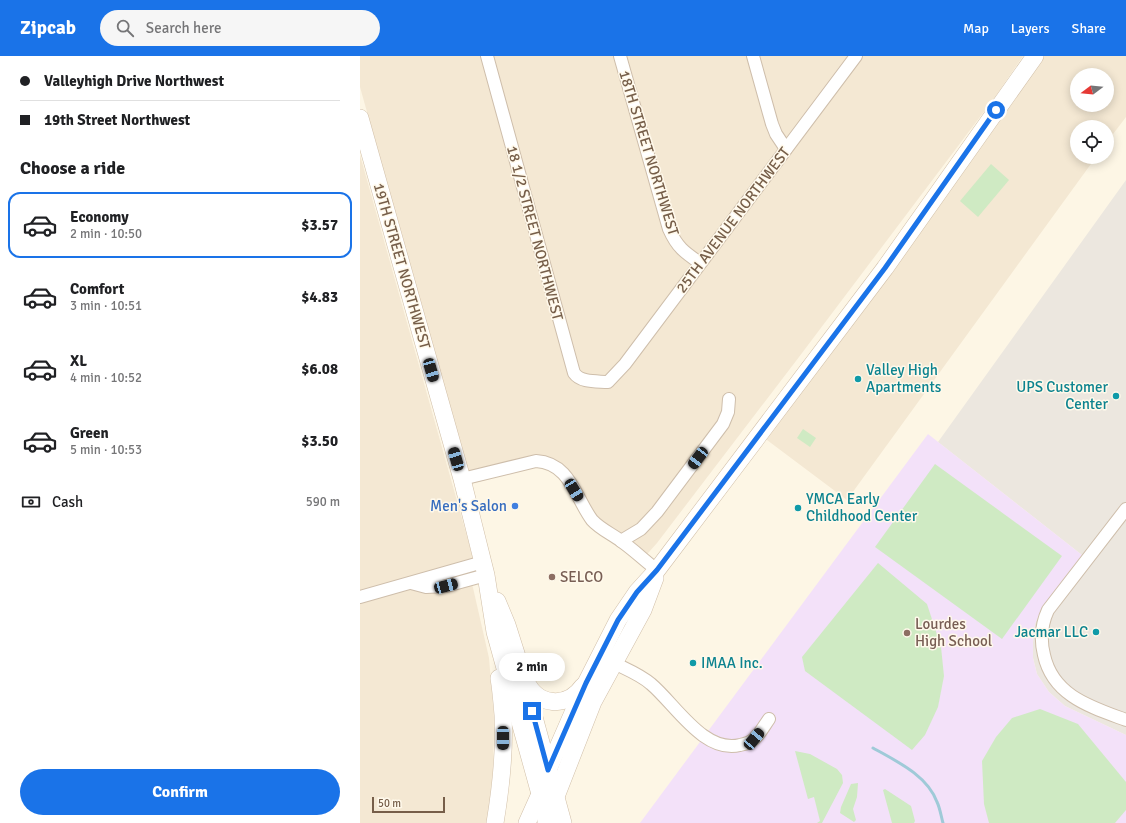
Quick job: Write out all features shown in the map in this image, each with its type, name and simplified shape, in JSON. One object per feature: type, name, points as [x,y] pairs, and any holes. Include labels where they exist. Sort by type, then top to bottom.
[{"type":"main road","points":[[548,795],[548,770],[586,683],[618,620],[637,592],[657,570],[885,268],[1035,56]]},
{"type":"main road","name":"19TH STREET NORTHWEST","points":[[360,118],[462,479],[485,568],[495,632],[548,795],[551,823]]},
{"type":"main road","name":"19TH STREET NORTHWEST","points":[[485,568],[520,666],[548,770]]},
{"type":"main road","points":[[527,823],[548,795],[593,702],[643,610],[657,570]]},
{"type":"main road","points":[[495,632],[503,716],[501,787],[495,823]]},
{"type":"main road","points":[[520,666],[532,692],[543,700],[555,702],[568,698],[576,693],[586,683]]},
{"type":"street","name":"18 1/2 STREET NORTHWEST","points":[[487,56],[574,373],[577,378],[583,380],[608,382]]},
{"type":"street","name":"18TH STREET NORTHWEST","points":[[620,56],[669,229],[674,241],[682,250],[700,263]]},
{"type":"street","points":[[753,56],[772,124],[775,132],[786,149]]},
{"type":"street","name":"25TH AVENUE NORTHWEST","points":[[608,382],[625,364],[856,56]]},
{"type":"street","points":[[621,541],[641,529],[657,512],[723,424],[728,412],[729,399]]},
{"type":"street","points":[[462,479],[536,461],[546,462],[557,468],[568,480],[592,520],[657,570]]},
{"type":"street","points":[[1126,509],[1048,610],[1042,630],[1042,640],[1046,661],[1053,677],[1060,686],[1069,694],[1097,709],[1126,720]]},
{"type":"street","points":[[360,597],[410,583],[426,587],[446,586],[485,568]]},
{"type":"street","points":[[614,663],[651,684],[680,715],[698,731],[717,744],[736,746],[746,744],[754,739],[769,719]]},
{"type":"shaded area","points":[[360,56],[1023,56],[995,97],[799,357],[657,543],[641,561],[624,549],[567,483],[553,472],[542,467],[526,469],[471,484],[360,87]]},
{"type":"shaded area","points":[[1035,56],[1126,56],[1126,117],[1114,133],[1114,120],[1070,120],[1070,164],[1091,164],[847,500],[759,434]]},
{"type":"shaded area","points":[[360,155],[473,558],[360,591]]},
{"type":"shaded area","points":[[1126,180],[1126,735],[1065,706],[1049,692],[1037,674],[1033,658],[1035,624],[1042,607],[1082,555],[938,442]]},
{"type":"shaded area","name":"Lourdes High School","points":[[928,434],[1082,555],[1042,607],[1035,624],[1033,658],[1037,674],[1049,692],[1065,706],[1126,735],[1126,823],[640,823]]},
{"type":"shaded area","points":[[471,579],[489,658],[494,717],[493,770],[488,823],[360,823],[360,597],[410,583]]},
{"type":"green space","points":[[991,164],[1009,180],[978,217],[960,201]]},
{"type":"green space","points":[[803,429],[816,438],[810,447],[797,438]]},
{"type":"green space","points":[[935,464],[1062,556],[1002,639],[875,547]]},
{"type":"green space","points":[[878,563],[927,604],[941,647],[944,676],[938,707],[925,735],[912,750],[805,671],[802,657]]},
{"type":"green space","points":[[1040,709],[1078,724],[1126,782],[1126,810],[1115,823],[989,823],[984,804],[982,761],[996,737],[1012,718]]},
{"type":"green space","points":[[795,751],[810,754],[837,769],[842,775],[843,783],[822,823],[817,823],[820,821],[814,797],[808,799]]},
{"type":"green space","points":[[858,783],[857,797],[853,809],[856,820],[854,822],[840,813],[851,784]]},
{"type":"green space","points":[[885,789],[911,806],[915,821],[914,823],[892,823],[883,790]]},
{"type":"waterway","points":[[873,748],[910,770],[926,784],[938,804],[943,823]]},
{"type":"place","name":"Valley High Apartments","points":[[858,379]]},
{"type":"place","name":"UPS Customer Center","points":[[1116,396]]},
{"type":"place","name":"Men's Salon","points":[[515,506]]},
{"type":"place","name":"YMCA Early Childhood Center","points":[[798,508]]},
{"type":"place","name":"SELCO","points":[[552,577]]},
{"type":"place","name":"Jacmar LLC","points":[[1096,632]]},
{"type":"place","name":"Lourdes High School","points":[[907,633]]},
{"type":"place","name":"IMAA Inc.","points":[[693,663]]},
{"type":"route","points":[[532,711],[548,770],[586,683],[618,620],[637,592],[657,570],[885,268],[996,110]]}]
